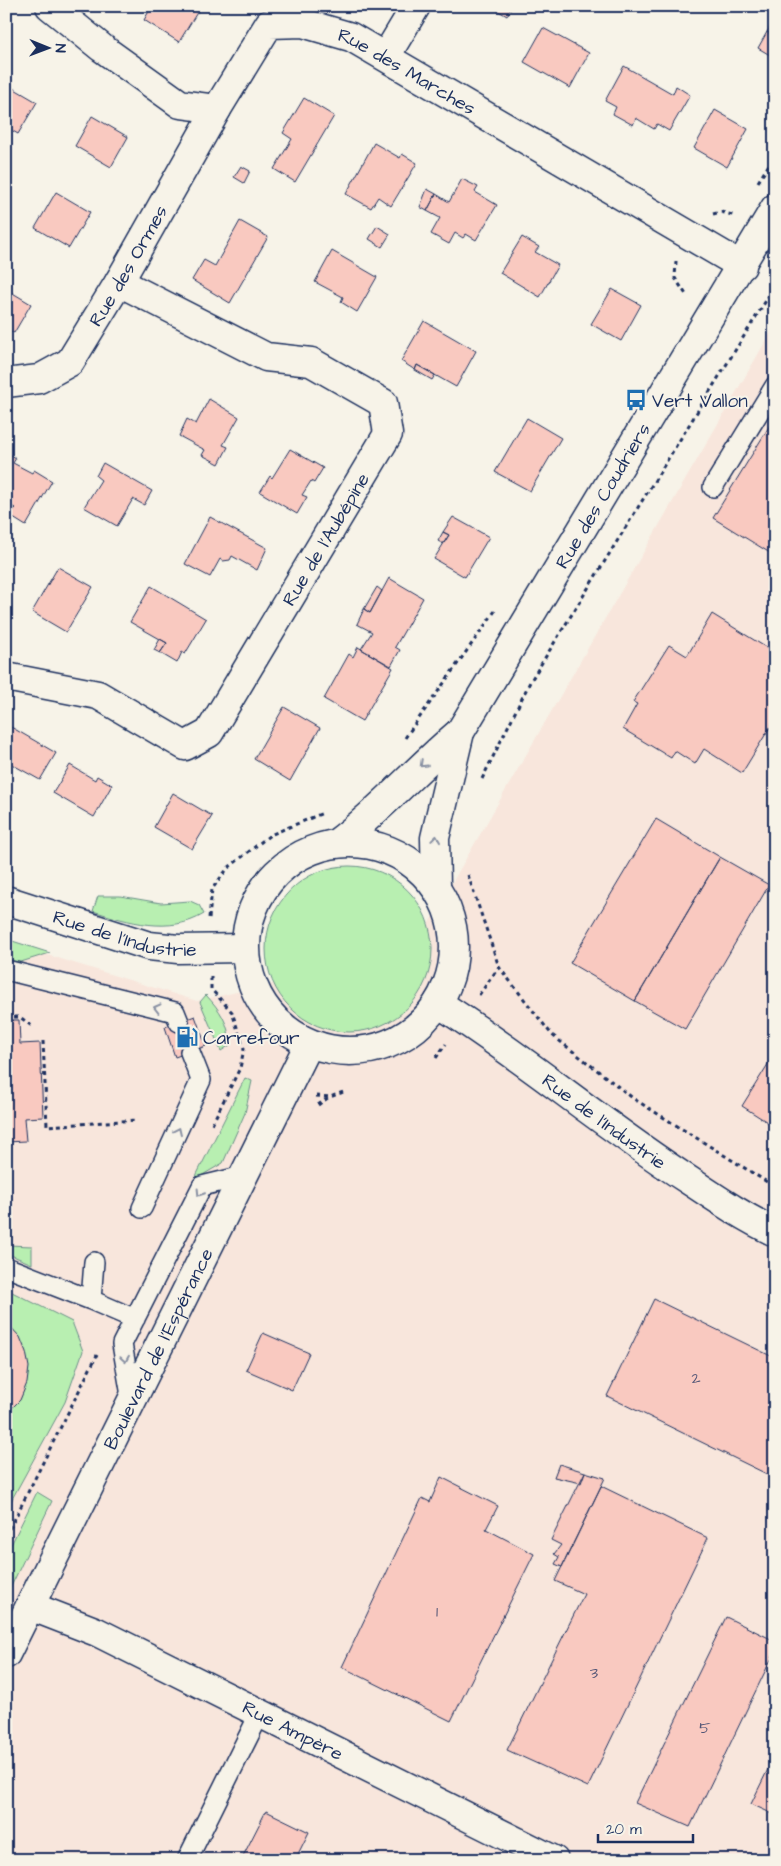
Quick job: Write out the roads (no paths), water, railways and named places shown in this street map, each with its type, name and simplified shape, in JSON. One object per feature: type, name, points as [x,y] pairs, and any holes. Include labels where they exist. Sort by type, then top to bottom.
[{"type":"street","points":[[50,6],[102,48],[180,104],[218,109]]},
{"type":"street","points":[[386,56],[416,6]]},
{"type":"street","name":"Rue des Marches","points":[[218,109],[269,24],[303,24],[351,37],[742,266]]},
{"type":"street","name":"Rue des Ormes","points":[[6,383],[39,379],[70,362],[119,282],[218,109]]},
{"type":"street","name":"Rue des Coudriers","points":[[436,887],[436,838],[460,732],[742,266],[775,208]]},
{"type":"street","name":"Rue de l'Aubépine","points":[[6,677],[98,695],[185,746],[209,733],[388,434],[383,403],[310,362],[266,357],[119,282]]},
{"type":"street","name":"Rue des Coudriers","points":[[338,842],[375,814],[425,761],[460,732]]},
{"type":"street","points":[[338,842],[358,842],[394,851],[424,873],[436,887],[446,905],[455,945],[453,966],[447,985],[438,1003],[413,1030],[381,1047],[363,1051],[344,1051],[309,1044],[283,1028],[263,1005],[250,978],[245,948],[249,919],[264,886],[279,869],[297,856],[317,847],[338,842]]},
{"type":"street","name":"Rue de l'Industrie","points":[[6,900],[149,946],[178,949],[245,948]]},
{"type":"street","name":"Rue de l'Industrie","points":[[438,1003],[515,1055],[647,1154],[706,1192],[775,1232]]},
{"type":"street","name":"Boulevard de l'Espérance","points":[[6,1654],[309,1044]]},
{"type":"street","name":"Rue Ampère","points":[[30,1606],[97,1632],[554,1860]]},
{"type":"lane","points":[[714,487],[775,386]]},
{"type":"lane","points":[[6,970],[175,1012],[179,1022]]},
{"type":"lane","points":[[6,981],[50,980]]},
{"type":"lane","points":[[142,1208],[201,1080],[190,1052]]},
{"type":"lane","points":[[132,1401],[122,1344],[202,1186],[243,1176]]},
{"type":"lane","points":[[91,1300],[94,1262]]},
{"type":"lane","points":[[6,1267],[135,1319]]},
{"type":"lane","points":[[187,1860],[260,1713]]},
{"type":"place","name":"Vert Vallon","points":[[636,400]]},
{"type":"place","name":"Carrefour","points":[[187,1037]]}]
